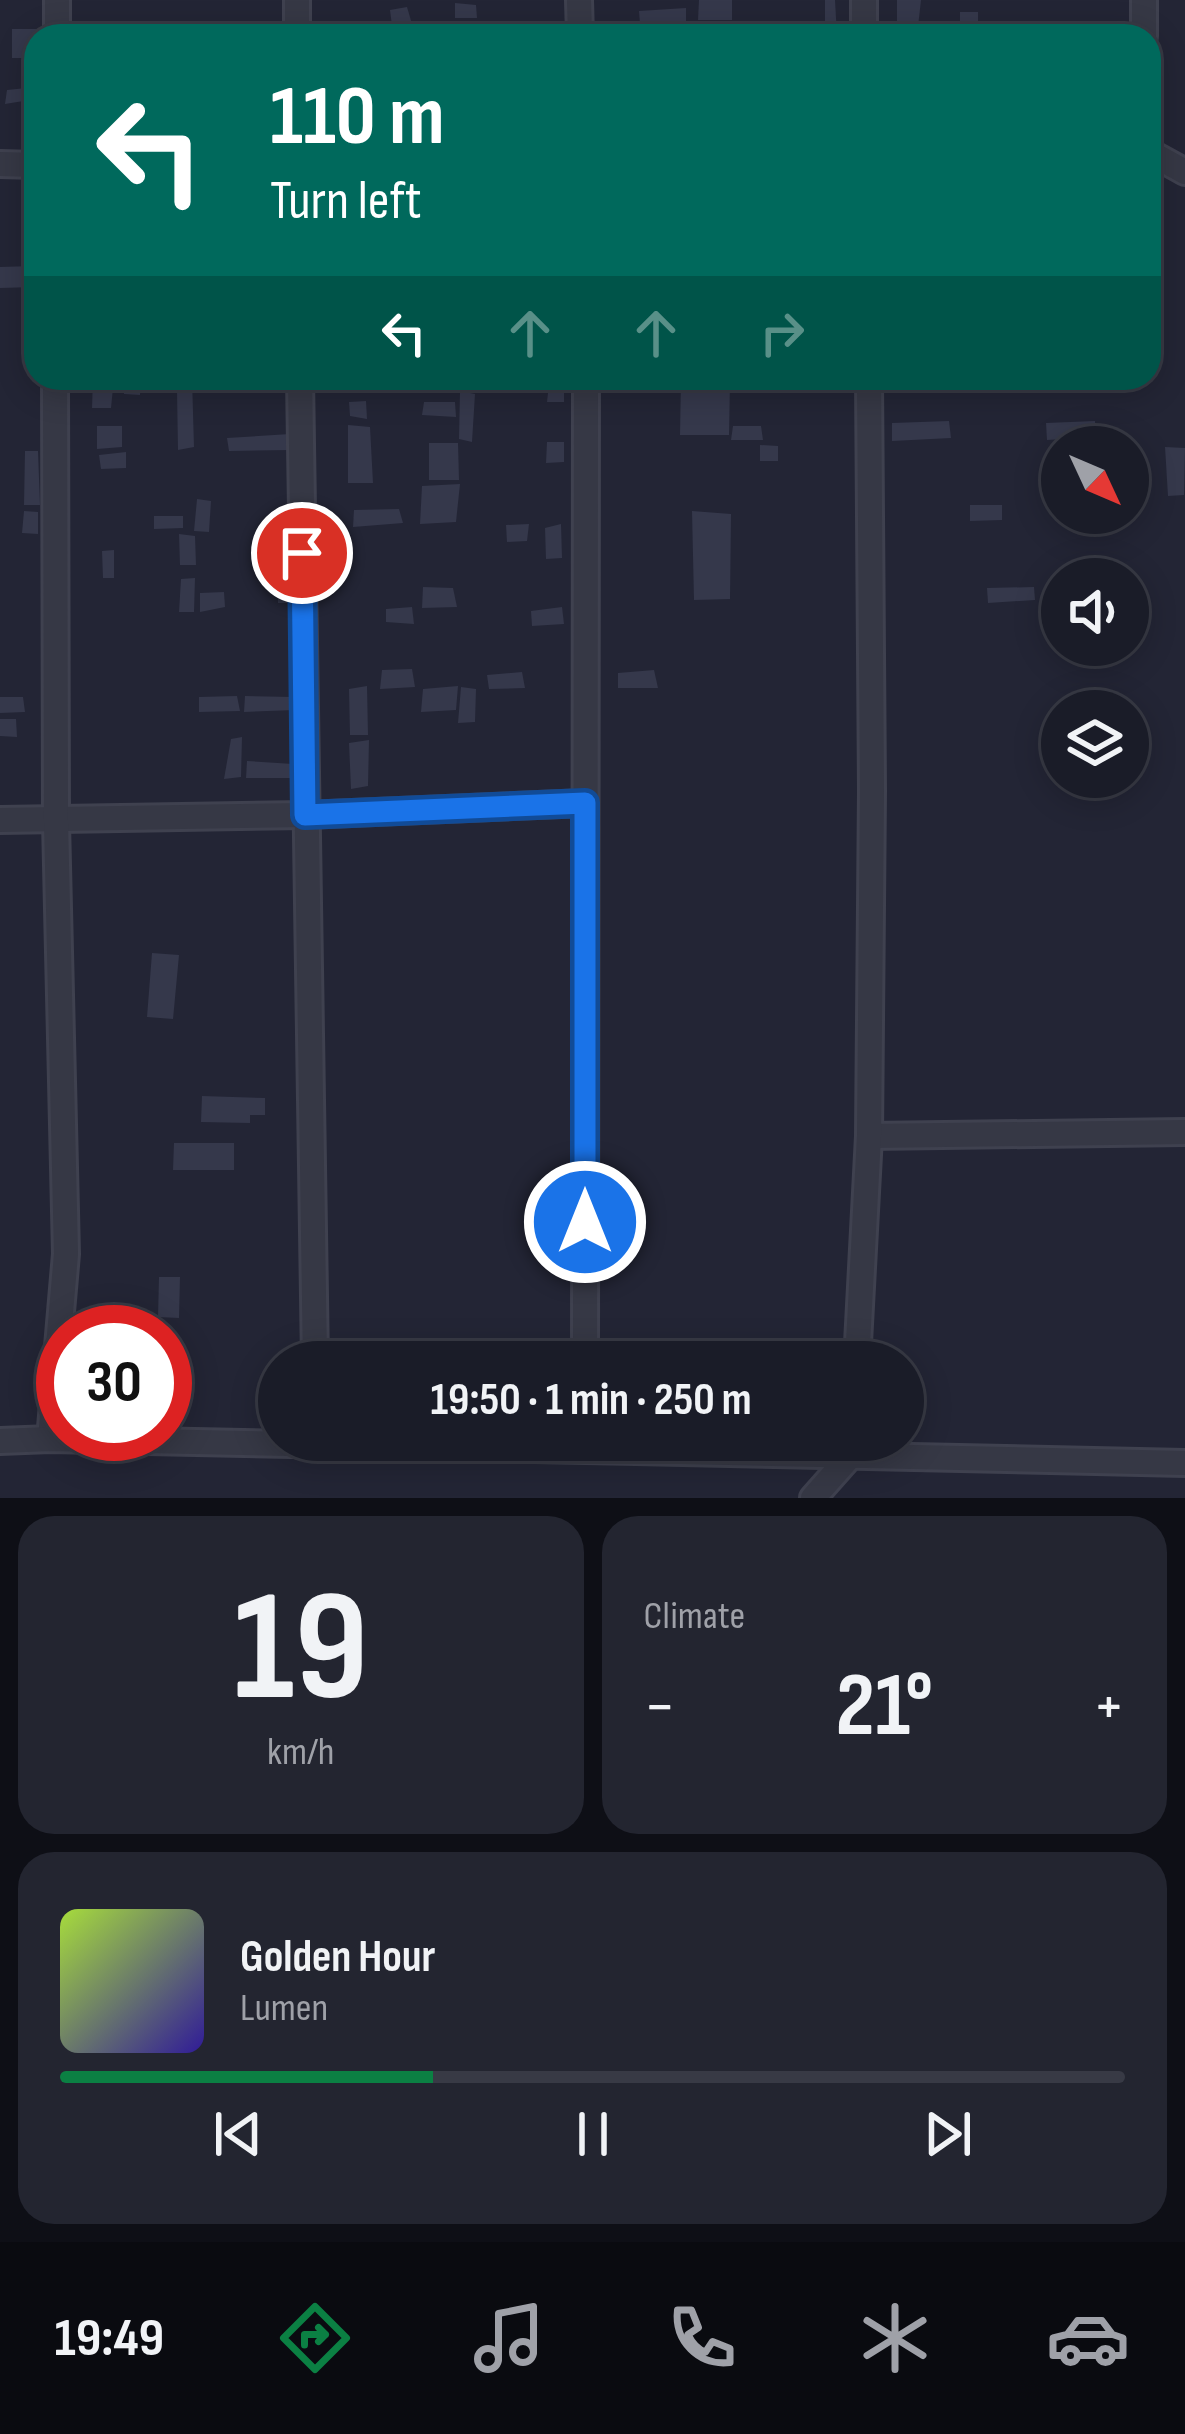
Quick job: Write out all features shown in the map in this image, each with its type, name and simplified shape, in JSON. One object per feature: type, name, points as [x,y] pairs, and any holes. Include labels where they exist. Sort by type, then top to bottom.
[{"type":"street","points":[[56,390],[56,821],[66,1254],[62,1305]]},
{"type":"street","points":[[300,390],[315,1341]]},
{"type":"street","points":[[585,1341],[586,390]]},
{"type":"street","points":[[857,1341],[869,1136],[869,390]]},
{"type":"street","points":[[0,820],[305,815],[585,803]]},
{"type":"street","points":[[869,1136],[1185,1132]]},
{"type":"street","points":[[0,1441],[36,1440]]},
{"type":"street","points":[[192,1441],[258,1442]]},
{"type":"street","points":[[924,1450],[1185,1463]]},
{"type":"street","points":[[813,1498],[841,1461]]},
{"type":"building","points":[[699,0],[732,0],[732,20],[698,20]]},
{"type":"building","points":[[825,0],[835,0],[836,24],[825,24]]},
{"type":"building","points":[[897,0],[921,0],[918,24],[897,24]]},
{"type":"building","points":[[455,3],[476,5],[477,18],[455,18]]},
{"type":"building","points":[[407,7],[412,24],[392,24],[390,10]]},
{"type":"building","points":[[686,8],[686,22],[640,24],[639,11]]},
{"type":"building","points":[[960,12],[978,12],[978,24],[960,24]]},
{"type":"building","points":[[12,29],[24,29],[24,58],[12,58]]},
{"type":"building","points":[[24,88],[24,101],[5,104],[7,90]]},
{"type":"building","points":[[24,266],[24,287],[0,288],[0,267]]},
{"type":"building","points":[[93,390],[113,390],[111,408],[92,408]]},
{"type":"building","points":[[161,390],[192,390],[194,447],[178,450],[177,391]]},
{"type":"building","points":[[548,390],[564,390],[564,402],[547,402]]},
{"type":"building","points":[[681,390],[730,390],[729,435],[680,435]]},
{"type":"building","points":[[460,391],[475,394],[472,442],[459,439]]},
{"type":"building","points":[[366,401],[367,419],[350,416],[349,402]]},
{"type":"building","points":[[424,402],[455,402],[456,417],[422,415]]},
{"type":"building","points":[[949,421],[951,438],[892,441],[892,423]]},
{"type":"building","points":[[1095,421],[1095,426],[1046,426]]},
{"type":"building","points":[[348,425],[370,427],[373,483],[348,483]]},
{"type":"building","points":[[97,426],[122,426],[122,447],[97,449]]},
{"type":"building","points":[[733,426],[761,426],[763,440],[731,440]]},
{"type":"building","points":[[290,434],[292,450],[229,451],[227,438]]},
{"type":"building","points":[[547,442],[564,442],[564,462],[546,463]]},
{"type":"building","points":[[429,443],[458,443],[459,480],[429,480]]},
{"type":"building","points":[[760,445],[778,446],[778,461],[760,461]]},
{"type":"building","points":[[1165,447],[1185,448],[1184,495],[1168,496]]},
{"type":"building","points":[[25,451],[38,451],[40,505],[24,505]]},
{"type":"building","points":[[126,452],[126,468],[101,469],[99,455]]},
{"type":"building","points":[[460,484],[456,522],[420,524],[422,486]]},
{"type":"building","points":[[197,499],[211,501],[209,532],[194,531]]},
{"type":"building","points":[[970,505],[1002,505],[1002,520],[970,521]]},
{"type":"building","points":[[399,509],[403,523],[353,527],[354,510]]},
{"type":"building","points":[[24,511],[38,512],[38,534],[22,533]]},
{"type":"building","points":[[692,511],[731,514],[730,599],[694,600]]},
{"type":"building","points":[[154,516],[183,516],[183,528],[154,529]]},
{"type":"building","points":[[529,524],[527,541],[507,542],[506,525]]},
{"type":"building","points":[[561,524],[562,558],[546,559],[545,528]]},
{"type":"building","points":[[179,534],[195,536],[196,565],[180,565]]},
{"type":"building","points":[[114,550],[114,578],[103,578],[102,551]]},
{"type":"building","points":[[277,575],[293,576],[294,603],[278,603]]},
{"type":"building","points":[[195,578],[194,612],[179,612],[181,579]]},
{"type":"building","points":[[423,587],[453,588],[457,607],[422,608]]},
{"type":"building","points":[[1034,587],[1035,600],[988,603],[987,588]]},
{"type":"building","points":[[224,592],[225,607],[200,612],[200,593]]},
{"type":"building","points":[[412,607],[414,624],[386,622],[386,609]]},
{"type":"building","points":[[562,607],[564,624],[532,626],[531,611]]},
{"type":"building","points":[[412,669],[415,687],[380,689],[382,670]]},
{"type":"building","points":[[654,670],[658,688],[618,688],[618,673]]},
{"type":"building","points":[[522,672],[525,688],[489,689],[487,675]]},
{"type":"building","points":[[367,686],[368,735],[350,735],[349,689]]},
{"type":"building","points":[[458,686],[456,710],[421,712],[423,689]]},
{"type":"building","points":[[461,687],[476,689],[475,722],[458,723]]},
{"type":"building","points":[[237,696],[240,711],[199,712],[199,697]]},
{"type":"building","points":[[245,696],[293,697],[295,710],[244,712]]},
{"type":"building","points":[[0,697],[23,697],[25,712],[0,713]]},
{"type":"building","points":[[0,719],[16,719],[17,737],[0,736]]},
{"type":"building","points":[[242,737],[241,777],[224,779],[231,739]]},
{"type":"building","points":[[369,740],[368,786],[351,789],[349,743]]},
{"type":"building","points":[[247,761],[293,764],[293,778],[246,778]]},
{"type":"building","points":[[152,953],[179,955],[173,1019],[147,1017]]},
{"type":"building","points":[[202,1096],[265,1098],[265,1115],[250,1115],[250,1123],[201,1122]]},
{"type":"building","points":[[174,1143],[234,1143],[234,1170],[173,1170]]},
{"type":"building","points":[[159,1277],[180,1277],[179,1305],[158,1305]]},
{"type":"route","points":[[302,553],[305,815],[585,803],[585,1222]]}]
